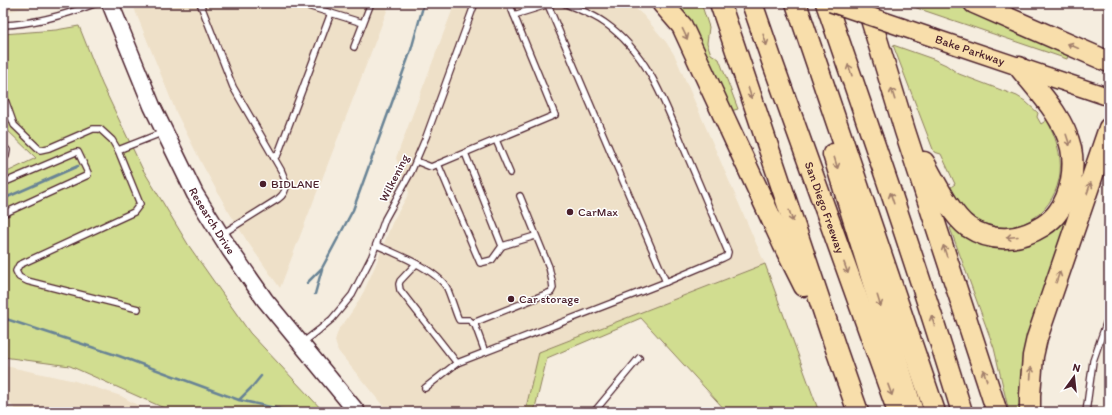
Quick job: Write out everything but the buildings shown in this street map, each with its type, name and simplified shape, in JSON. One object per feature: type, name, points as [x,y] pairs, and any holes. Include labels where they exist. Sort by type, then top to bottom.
[{"type":"highway","points":[[662,3],[682,26],[783,244],[837,352]]},
{"type":"highway","points":[[720,3],[858,412]]},
{"type":"highway","name":"San Diego Freeway","points":[[752,3],[898,412]]},
{"type":"highway","points":[[786,3],[913,412]]},
{"type":"highway","points":[[796,3],[935,412]]},
{"type":"highway","points":[[810,3],[945,412]]},
{"type":"highway","points":[[826,3],[865,115],[962,412]]},
{"type":"highway","points":[[866,3],[905,131],[998,412]]},
{"type":"highway","points":[[974,3],[1109,62]]},
{"type":"highway","points":[[905,131],[952,209],[958,218],[968,226],[987,236],[1000,238],[1014,238],[1026,235],[1038,229],[1051,221],[1059,212],[1066,199],[1072,173],[1071,148],[1062,123],[1055,112],[1019,67]]},
{"type":"highway","points":[[1030,412],[1032,356],[1037,338],[1109,128]]},
{"type":"main road","name":"Research Drive","points":[[110,3],[152,106],[195,194],[220,235],[265,300],[357,412]]},
{"type":"main road","name":"Bake Parkway","points":[[831,3],[1109,97]]},
{"type":"lane","points":[[3,24],[34,22],[97,3]]},
{"type":"lane","points":[[200,3],[233,87],[274,158],[286,180],[287,185],[282,196],[220,235]]},
{"type":"lane","points":[[298,3],[363,23]]},
{"type":"lane","points":[[354,48],[371,3]]},
{"type":"lane","name":"Wilkening","points":[[301,344],[332,319],[352,295],[372,256],[385,219],[416,161],[426,137],[475,3]]},
{"type":"lane","points":[[416,161],[431,167],[555,116],[509,3]]},
{"type":"lane","points":[[425,388],[457,363],[666,282],[727,256],[728,252],[667,108],[648,70],[631,47],[604,22],[564,3]]},
{"type":"lane","points":[[514,16],[550,4],[666,282]]},
{"type":"lane","points":[[274,158],[278,154],[331,13]]},
{"type":"lane","points":[[3,94],[14,125],[40,150],[49,148],[93,129],[100,129],[112,140],[118,150],[140,204],[134,212],[19,265],[16,271],[19,277],[27,281],[138,309]]},
{"type":"lane","points":[[118,150],[164,132]]},
{"type":"lane","points":[[496,140],[510,173]]},
{"type":"lane","points":[[3,146],[6,150],[6,156],[3,158]]},
{"type":"lane","points":[[3,183],[76,152],[78,152],[88,173],[88,175],[3,214]]},
{"type":"lane","points":[[465,153],[502,246]]},
{"type":"lane","points":[[438,164],[480,263],[492,260],[502,246],[535,236]]},
{"type":"lane","points":[[473,323],[552,291],[552,281],[549,267],[535,236],[520,196]]},
{"type":"lane","points":[[376,245],[401,255],[441,280],[447,288],[459,320],[467,319],[475,325],[486,352]]},
{"type":"lane","points":[[416,264],[398,284],[400,290],[457,363]]},
{"type":"lane","points":[[1086,412],[1093,361],[1106,330],[1109,315]]},
{"type":"lane","points":[[596,411],[638,358]]},
{"type":"shaded area","points":[[3,3],[52,3],[3,11]]},
{"type":"shaded area","points":[[133,3],[390,3],[280,288],[247,241],[202,164],[176,112]]},
{"type":"shaded area","name":"CarMax","points":[[455,3],[629,3],[643,15],[666,42],[675,56],[765,264],[540,352],[525,412],[480,412],[469,409],[428,407],[418,412],[388,412],[338,351],[335,341],[339,328],[355,307],[364,291],[392,223],[409,193],[396,158]]},
{"type":"shaded area","points":[[5,366],[75,381],[121,396],[150,412],[18,412],[3,396],[3,367]]},
{"type":"green space","points":[[672,3],[701,3],[709,27],[707,43],[711,54],[719,59],[738,109],[731,111]]},
{"type":"green space","points":[[902,3],[959,3],[1069,51],[1067,59]]},
{"type":"green space","points":[[79,26],[102,84],[142,168],[189,246],[250,333],[324,412],[173,412],[70,366],[3,357],[3,174],[36,158],[3,126],[3,34],[56,30]]},
{"type":"green space","points":[[893,45],[933,59],[946,65],[959,74],[1017,96],[1038,113],[1037,117],[1041,124],[1047,120],[1057,145],[1060,159],[1060,173],[1052,198],[1045,208],[1035,217],[1025,223],[1013,227],[1000,227],[979,221],[964,209],[951,187],[955,184],[941,154],[934,152]]},
{"type":"green space","points":[[1063,213],[1071,216],[1022,412],[1009,412],[994,348],[950,228],[954,226],[975,240]]},
{"type":"green space","points":[[765,264],[819,412],[727,412],[641,318],[547,358],[534,412],[525,412],[539,352]]},
{"type":"waterway","points":[[307,283],[322,268],[353,210],[411,50],[424,3]]},
{"type":"waterway","points":[[3,199],[78,166]]},
{"type":"waterway","points":[[315,294],[322,269]]},
{"type":"waterway","points":[[3,318],[119,356],[239,400],[293,412]]},
{"type":"waterway","points":[[239,400],[261,376]]},
{"type":"place","name":"BIDLANE","points":[[263,184]]},
{"type":"place","name":"CarMax","points":[[570,212]]},
{"type":"place","name":"Car storage","points":[[511,299]]}]
